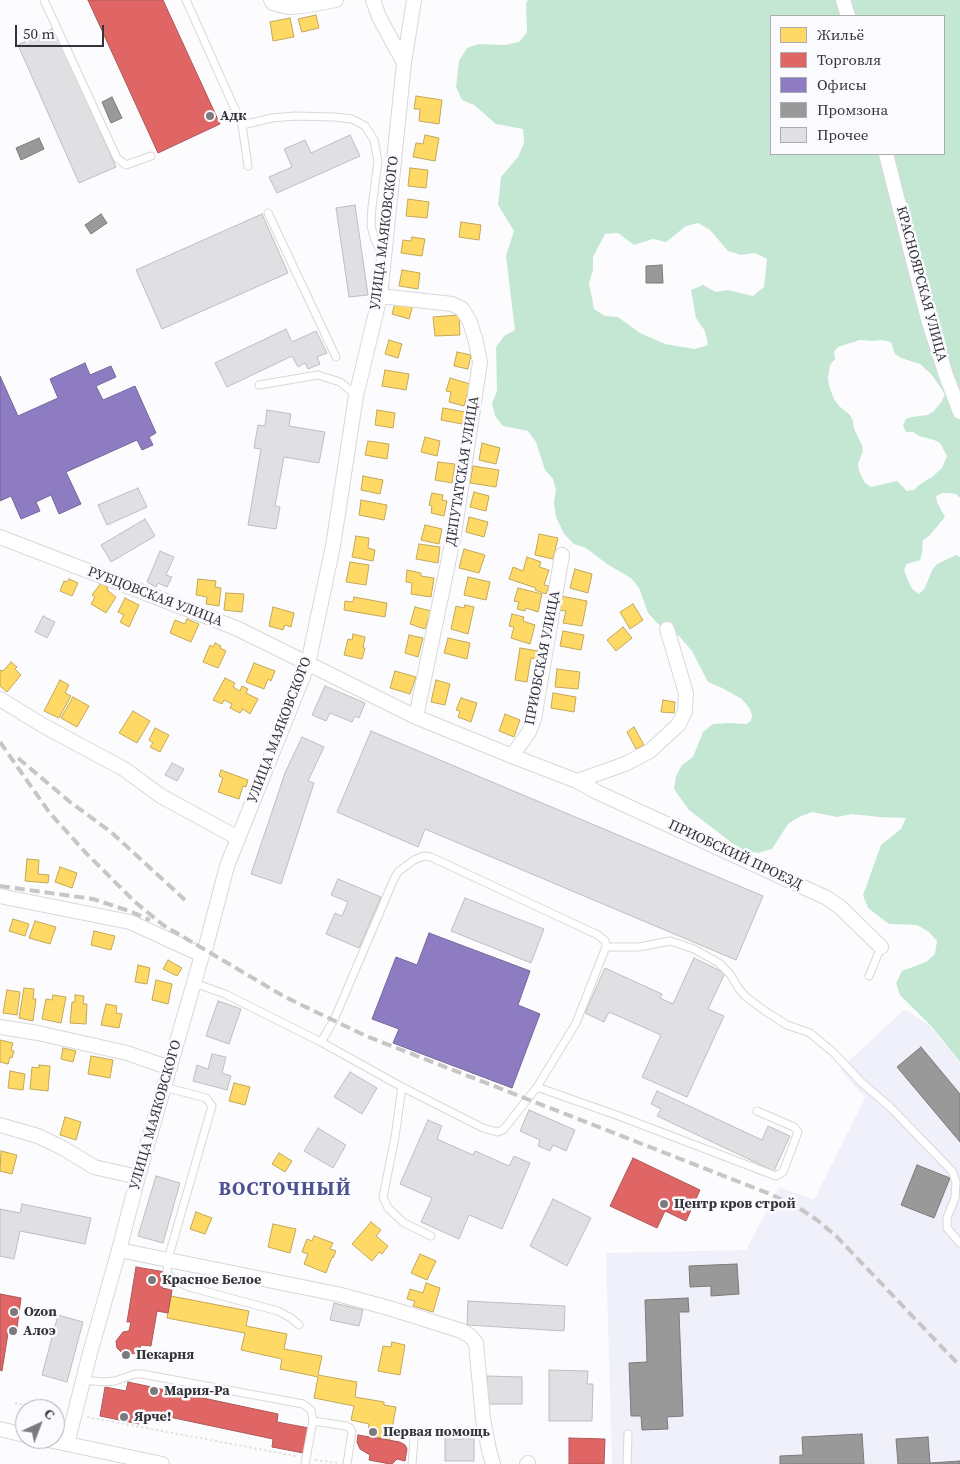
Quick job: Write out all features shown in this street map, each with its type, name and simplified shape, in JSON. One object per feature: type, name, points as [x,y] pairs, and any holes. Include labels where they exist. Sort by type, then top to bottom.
[{"type":"street","points":[[271,0],[273,3],[288,7],[336,0]]},
{"type":"street","points":[[373,0],[379,17],[404,63]]},
{"type":"street","name":"УЛИЦА МАЯКОВСКОГО","points":[[67,1444],[138,1177],[205,950],[227,866],[308,664],[333,546],[356,396],[380,296],[404,63],[414,0]]},
{"type":"street","points":[[843,0],[848,15]]},
{"type":"street","name":"КРАСНОЯРСКАЯ УЛИЦА","points":[[886,155],[928,319],[960,412]]},
{"type":"street","name":"ДЕПУТАТСКАЯ УЛИЦА","points":[[380,296],[452,304],[462,309],[470,322],[480,362],[454,534],[416,717]]},
{"type":"street","name":"РУБЦОВСКАЯ УЛИЦА","points":[[0,537],[236,628],[308,664]]},
{"type":"street","name":"ПРИОБСКАЯ УЛИЦА","points":[[512,756],[530,732],[534,719],[562,555]]},
{"type":"street","points":[[577,781],[625,764],[650,751],[679,724],[685,711],[686,692],[667,629]]},
{"type":"street","name":"ПРИОБСКИЙ ПРОЕЗД","points":[[308,664],[416,717],[577,781],[827,898],[840,906],[881,947]]},
{"type":"street","points":[[0,699],[44,726],[124,769],[160,796],[238,838]]},
{"type":"street","points":[[0,896],[130,922],[202,955]]},
{"type":"street","points":[[0,1027],[38,1033],[128,1053],[170,1068]]},
{"type":"street","points":[[0,1124],[38,1136],[63,1148],[94,1167],[138,1177]]},
{"type":"street","points":[[119,1250],[337,1294],[449,1326],[470,1336],[476,1343],[483,1419],[493,1464]]},
{"type":"street","points":[[0,1429],[15,1433]]},
{"type":"street","points":[[67,1444],[132,1461],[162,1464]]},
{"type":"lane","points":[[44,0],[117,158],[126,165],[150,156]]},
{"type":"lane","points":[[186,0],[242,125],[248,166]]},
{"type":"lane","points":[[242,125],[272,118],[334,116],[352,119],[365,126],[374,140],[378,161],[371,226],[375,240],[384,257]]},
{"type":"lane","points":[[268,212],[336,357]]},
{"type":"lane","points":[[259,385],[318,375],[340,382],[356,396]]},
{"type":"lane","points":[[194,983],[225,994],[321,1042],[402,1087],[483,1128],[497,1132],[503,1130],[537,1087],[576,1022],[606,947],[605,941],[598,935],[431,857],[424,856],[404,866],[394,879],[334,1020],[321,1042]]},
{"type":"lane","points":[[606,947],[639,947],[670,941],[694,949],[719,964],[730,974],[746,997],[787,1025],[810,1033],[834,1052],[861,1082],[891,1108],[952,1171],[956,1182],[955,1198],[947,1218],[947,1228],[960,1243]]},
{"type":"lane","points":[[869,976],[881,947]]},
{"type":"lane","points":[[164,1087],[206,1098],[212,1106],[168,1259],[167,1273],[176,1281],[189,1287],[278,1311],[299,1325]]},
{"type":"lane","points":[[402,1087],[395,1137],[383,1197],[388,1208],[404,1223],[431,1236]]},
{"type":"lane","points":[[537,1087],[776,1176],[783,1172],[798,1132],[794,1127],[757,1111]]},
{"type":"lane","points":[[83,1380],[115,1381],[142,1374],[303,1404],[311,1410],[313,1421],[306,1461]]},
{"type":"lane","points":[[313,1421],[350,1428],[352,1432],[347,1464]]},
{"type":"lane","points":[[627,1464],[628,1434]]},
{"type":"lane","points":[[412,1464],[414,1439]]},
{"type":"path","points":[[65,1412],[306,1461],[342,1464]]},
{"type":"shaded area","points":[[905,1009],[929,1025],[960,1063],[960,1464],[612,1464],[606,1253],[746,1250],[779,1187],[814,1200],[865,1098],[840,1069]]},
{"type":"green space","points":[[528,0],[960,0],[960,498],[956,494],[949,493],[942,493],[936,496],[945,517],[929,536],[923,540],[920,560],[907,564],[904,570],[913,590],[919,594],[925,588],[932,570],[937,564],[956,555],[960,557],[960,1062],[932,1027],[900,995],[896,983],[902,971],[926,962],[935,954],[937,941],[929,932],[917,925],[889,924],[868,908],[863,895],[881,845],[901,829],[906,818],[852,814],[837,817],[812,812],[788,824],[772,849],[758,853],[744,850],[732,843],[689,810],[674,789],[676,776],[682,765],[693,757],[703,732],[713,724],[747,724],[752,716],[750,709],[742,699],[708,682],[692,651],[679,636],[657,623],[648,613],[639,588],[631,578],[607,564],[586,548],[574,544],[564,534],[556,517],[554,502],[556,490],[553,479],[545,470],[536,442],[528,431],[503,426],[495,416],[492,403],[497,391],[496,347],[504,336],[515,330],[506,256],[514,231],[498,205],[501,177],[518,157],[524,143],[523,129],[496,124],[474,105],[462,100],[456,87],[459,61],[467,48],[479,44],[505,45],[519,42],[527,32],[526,3]],"holes":[[[698,223],[710,230],[728,251],[741,255],[755,253],[767,259],[764,287],[753,296],[728,290],[716,292],[703,285],[691,290],[696,318],[705,331],[708,345],[695,349],[665,344],[640,333],[618,317],[605,316],[594,309],[589,283],[593,270],[593,257],[605,234],[618,233],[634,245],[653,239],[666,242],[686,226]],[[860,340],[891,342],[895,354],[920,364],[931,374],[945,394],[933,412],[906,419],[903,425],[906,432],[913,432],[940,443],[947,456],[942,468],[914,490],[907,491],[897,481],[871,487],[865,483],[859,471],[858,464],[863,451],[862,445],[850,415],[834,399],[828,378],[830,365],[835,359],[834,352],[838,347]]]},
{"type":"building: Жильё","points":[[316,15],[319,28],[302,32],[298,19]]},
{"type":"building: Жильё","points":[[290,18],[294,37],[273,41],[270,22]]},
{"type":"building: Жильё","points":[[416,96],[442,100],[439,124],[419,121],[420,109],[414,109]]},
{"type":"building: Жильё","points":[[425,135],[439,138],[435,161],[413,157],[416,143],[423,144]]},
{"type":"building: Жильё","points":[[410,168],[428,170],[426,188],[408,186]]},
{"type":"building: Жильё","points":[[408,199],[429,202],[427,218],[406,216]]},
{"type":"building: Жильё","points":[[461,222],[481,225],[479,240],[459,237]]},
{"type":"building: Жильё","points":[[412,237],[425,239],[422,256],[401,253],[403,240],[411,241]]},
{"type":"building: Жильё","points":[[402,270],[420,273],[418,289],[399,286]]},
{"type":"building: Жильё","points":[[396,300],[413,305],[409,319],[392,314]]},
{"type":"building: Жильё","points":[[459,315],[460,335],[435,336],[433,317]]},
{"type":"building: Жильё","points":[[389,340],[402,344],[398,358],[385,354]]},
{"type":"building: Жильё","points":[[457,352],[471,355],[468,369],[454,366]]},
{"type":"building: Жильё","points":[[385,370],[409,374],[406,390],[382,386]]},
{"type":"building: Жильё","points":[[450,378],[470,384],[464,406],[449,402],[451,392],[446,391]]},
{"type":"building: Жильё","points":[[443,408],[465,412],[462,424],[441,420]]},
{"type":"building: Жильё","points":[[377,410],[395,413],[393,428],[375,425]]},
{"type":"building: Жильё","points":[[425,437],[440,441],[437,456],[421,452]]},
{"type":"building: Жильё","points":[[368,441],[389,444],[387,459],[365,455]]},
{"type":"building: Жильё","points":[[482,443],[500,448],[496,464],[479,460]]},
{"type":"building: Жильё","points":[[438,462],[455,464],[452,483],[435,480]]},
{"type":"building: Жильё","points":[[473,466],[499,470],[496,487],[470,483]]},
{"type":"building: Жильё","points":[[363,476],[383,480],[380,494],[361,490]]},
{"type":"building: Жильё","points":[[474,492],[489,496],[486,511],[470,507]]},
{"type":"building: Жильё","points":[[432,493],[443,495],[442,500],[447,501],[444,516],[431,513],[432,506],[429,505]]},
{"type":"building: Жильё","points":[[361,500],[387,505],[384,520],[359,515]]},
{"type":"building: Жильё","points":[[469,517],[488,522],[484,537],[466,532]]},
{"type":"building: Жильё","points":[[425,525],[442,529],[439,544],[421,540]]},
{"type":"building: Жильё","points":[[539,534],[558,538],[553,559],[535,555]]},
{"type":"building: Жильё","points":[[356,536],[369,538],[368,548],[375,550],[373,561],[352,557]]},
{"type":"building: Жильё","points":[[419,544],[440,547],[438,563],[416,559]]},
{"type":"building: Жильё","points":[[464,549],[485,555],[479,573],[459,568]]},
{"type":"building: Жильё","points":[[527,557],[541,562],[539,567],[549,570],[544,585],[549,586],[546,594],[535,590],[536,588],[509,579],[513,567],[523,571]]},
{"type":"building: Жильё","points":[[350,562],[369,565],[366,585],[346,582]]},
{"type":"building: Жильё","points":[[575,569],[592,574],[588,593],[570,588]]},
{"type":"building: Жильё","points":[[407,570],[421,573],[421,576],[434,578],[431,597],[411,594],[412,583],[406,582]]},
{"type":"building: Жильё","points":[[468,577],[490,582],[486,600],[464,595]]},
{"type":"building: Жильё","points":[[69,579],[78,583],[72,596],[60,591],[64,581],[67,582]]},
{"type":"building: Жильё","points":[[198,579],[216,581],[215,587],[221,588],[219,606],[206,604],[207,597],[196,595]]},
{"type":"building: Жильё","points":[[101,583],[116,597],[106,613],[91,604],[95,597],[92,595]]},
{"type":"building: Жильё","points":[[518,588],[542,594],[538,612],[526,608],[525,611],[517,609],[519,602],[514,601]]},
{"type":"building: Жильё","points":[[226,593],[244,594],[242,612],[224,610]]},
{"type":"building: Жильё","points":[[561,596],[587,601],[582,626],[563,623],[566,611],[558,610]]},
{"type":"building: Жильё","points":[[354,597],[387,603],[385,617],[344,610],[345,601],[353,602]]},
{"type":"building: Жильё","points":[[125,598],[139,605],[129,627],[120,622],[124,615],[118,612]]},
{"type":"building: Жильё","points":[[633,604],[643,620],[630,629],[620,612]]},
{"type":"building: Жильё","points":[[465,605],[474,607],[468,634],[451,629],[456,606],[464,608]]},
{"type":"building: Жильё","points":[[273,607],[294,613],[291,627],[285,625],[283,630],[269,626]]},
{"type":"building: Жильё","points":[[415,607],[431,611],[425,629],[410,624]]},
{"type":"building: Жильё","points":[[512,614],[524,617],[523,621],[535,625],[530,644],[511,638],[514,627],[509,626]]},
{"type":"building: Жильё","points":[[187,619],[199,624],[191,642],[170,633],[175,620],[185,624]]},
{"type":"building: Жильё","points":[[623,627],[632,638],[616,651],[607,640]]},
{"type":"building: Жильё","points":[[563,631],[584,635],[581,650],[560,646]]},
{"type":"building: Жильё","points":[[353,634],[365,637],[362,659],[344,655],[348,639],[352,640]]},
{"type":"building: Жильё","points":[[409,635],[423,638],[418,657],[405,653]]},
{"type":"building: Жильё","points":[[448,638],[470,643],[467,659],[444,653]]},
{"type":"building: Жильё","points":[[215,643],[226,651],[218,668],[203,662],[210,645],[213,647]]},
{"type":"building: Жильё","points":[[520,648],[538,651],[537,659],[531,658],[527,682],[515,680]]},
{"type":"building: Жильё","points":[[11,662],[17,667],[15,669],[21,675],[7,692],[0,686],[0,670],[3,671]]},
{"type":"building: Жильё","points":[[254,663],[275,671],[271,681],[268,679],[264,689],[246,682]]},
{"type":"building: Жильё","points":[[557,669],[580,672],[578,689],[555,687]]},
{"type":"building: Жильё","points":[[395,671],[416,677],[410,694],[390,688]]},
{"type":"building: Жильё","points":[[225,678],[235,683],[233,687],[240,691],[242,686],[248,689],[246,693],[258,699],[250,714],[243,709],[240,713],[230,708],[232,704],[224,700],[222,704],[213,700]]},
{"type":"building: Жильё","points":[[60,680],[69,685],[65,693],[71,696],[59,718],[44,711]]},
{"type":"building: Жильё","points":[[436,680],[450,684],[445,705],[431,702]]},
{"type":"building: Жильё","points":[[553,693],[576,697],[574,712],[551,708]]},
{"type":"building: Жильё","points":[[73,697],[89,706],[77,727],[61,718]]},
{"type":"building: Жильё","points":[[461,698],[477,703],[471,722],[458,717],[460,711],[456,710]]},
{"type":"building: Жильё","points":[[663,700],[675,702],[674,713],[661,712]]},
{"type":"building: Жильё","points":[[133,711],[150,721],[137,743],[119,733]]},
{"type":"building: Жильё","points":[[505,714],[520,720],[514,737],[499,731]]},
{"type":"building: Жильё","points":[[634,727],[644,745],[636,749],[627,732]]},
{"type":"building: Жильё","points":[[155,728],[169,735],[160,752],[150,747],[153,743],[149,740]]},
{"type":"building: Жильё","points":[[221,770],[248,780],[246,787],[243,786],[239,799],[218,792],[223,778],[219,776]]},
{"type":"building: Жильё","points":[[27,859],[39,860],[38,874],[49,875],[48,883],[25,881]]},
{"type":"building: Жильё","points":[[60,867],[77,873],[72,888],[55,882]]},
{"type":"building: Жильё","points":[[13,919],[29,924],[25,936],[9,931]]},
{"type":"building: Жильё","points":[[35,921],[56,927],[50,944],[29,938]]},
{"type":"building: Жильё","points":[[94,931],[115,936],[111,950],[91,945]]},
{"type":"building: Жильё","points":[[168,960],[182,968],[177,976],[163,969]]},
{"type":"building: Жильё","points":[[138,965],[150,968],[147,984],[135,982]]},
{"type":"building: Жильё","points":[[156,980],[172,984],[168,1004],[152,1000]]},
{"type":"building: Жильё","points":[[24,988],[34,989],[33,999],[36,999],[33,1021],[19,1018]]},
{"type":"building: Жильё","points":[[7,990],[20,992],[17,1015],[3,1013]]},
{"type":"building: Жильё","points":[[53,995],[66,997],[61,1023],[42,1019],[46,999],[52,1000]]},
{"type":"building: Жильё","points":[[75,995],[84,996],[83,1004],[87,1004],[86,1024],[70,1023],[72,1002],[75,1002]]},
{"type":"building: Жильё","points":[[106,1004],[117,1006],[116,1013],[122,1014],[119,1028],[101,1025]]},
{"type":"building: Жильё","points":[[0,1040],[13,1043],[11,1050],[14,1051],[8,1064],[0,1062]]},
{"type":"building: Жильё","points":[[63,1048],[76,1051],[73,1062],[61,1059]]},
{"type":"building: Жильё","points":[[91,1056],[113,1060],[110,1078],[88,1074]]},
{"type":"building: Жильё","points":[[39,1065],[50,1066],[48,1091],[30,1089],[32,1067],[39,1068]]},
{"type":"building: Жильё","points":[[10,1071],[25,1074],[23,1090],[8,1088]]},
{"type":"building: Жильё","points":[[234,1083],[250,1087],[245,1105],[229,1101]]},
{"type":"building: Жильё","points":[[65,1117],[81,1122],[76,1140],[60,1135]]},
{"type":"building: Жильё","points":[[1,1151],[17,1155],[12,1174],[0,1171]]},
{"type":"building: Жильё","points":[[279,1153],[292,1161],[285,1172],[272,1164]]},
{"type":"building: Жильё","points":[[196,1212],[212,1218],[205,1234],[190,1229]]},
{"type":"building: Жильё","points":[[371,1222],[381,1230],[376,1236],[388,1246],[382,1254],[379,1252],[372,1261],[352,1244]]},
{"type":"building: Жильё","points":[[273,1224],[296,1229],[290,1253],[268,1247]]},
{"type":"building: Жильё","points":[[314,1236],[333,1243],[330,1249],[336,1251],[326,1273],[304,1264],[308,1254],[302,1252],[307,1239],[312,1241]]},
{"type":"building: Жильё","points":[[420,1254],[436,1261],[427,1280],[411,1273]]},
{"type":"building: Жильё","points":[[426,1283],[440,1288],[433,1312],[413,1306],[415,1301],[407,1299],[410,1289],[423,1293]]},
{"type":"building: Жильё","points":[[171,1296],[249,1311],[246,1326],[287,1334],[284,1349],[322,1356],[318,1375],[357,1382],[355,1397],[384,1402],[384,1405],[396,1407],[390,1440],[368,1435],[369,1424],[351,1420],[354,1406],[314,1398],[318,1377],[280,1369],[282,1359],[241,1350],[245,1333],[167,1318]]},
{"type":"building: Жильё","points":[[392,1342],[405,1345],[400,1375],[378,1371],[383,1346],[391,1347]]},
{"type":"building: Торговля","points":[[88,0],[163,0],[220,124],[158,153]]},
{"type":"building: Торговля","points":[[633,1158],[700,1190],[686,1221],[665,1211],[657,1228],[610,1206]]},
{"type":"building: Торговля","points":[[136,1267],[165,1272],[162,1288],[172,1290],[168,1313],[157,1311],[151,1346],[141,1345],[136,1353],[127,1355],[117,1348],[116,1341],[123,1332],[129,1331],[131,1322],[127,1322]]},
{"type":"building: Торговля","points":[[0,1294],[21,1298],[17,1328],[9,1327],[2,1371],[0,1370]]},
{"type":"building: Торговля","points":[[128,1382],[278,1414],[277,1422],[309,1428],[303,1453],[272,1447],[273,1439],[141,1411],[139,1424],[100,1416],[105,1387],[126,1391]]},
{"type":"building: Торговля","points":[[358,1435],[400,1442],[407,1449],[405,1461],[397,1459],[390,1464],[369,1460],[370,1455],[360,1449],[357,1442]]},
{"type":"building: Торговля","points":[[569,1438],[605,1439],[604,1464],[569,1464]]},
{"type":"building: Офисы","points":[[85,363],[90,375],[111,366],[116,377],[96,386],[103,400],[135,386],[156,433],[149,437],[153,445],[142,450],[137,440],[66,472],[81,504],[59,514],[51,495],[36,502],[40,511],[21,519],[11,496],[0,501],[0,376],[18,416],[58,398],[50,379]]},
{"type":"building: Офисы","points":[[429,933],[530,971],[518,1005],[540,1014],[512,1088],[393,1043],[399,1029],[372,1019],[396,957],[417,965]]},
{"type":"building: Промзона","points":[[112,97],[122,118],[111,123],[102,102]]},
{"type":"building: Промзона","points":[[39,138],[44,149],[21,160],[16,148]]},
{"type":"building: Промзона","points":[[101,214],[107,223],[91,234],[85,225]]},
{"type":"building: Промзона","points":[[662,265],[663,283],[646,283],[646,266]]},
{"type":"building: Промзона","points":[[921,1047],[960,1094],[960,1142],[897,1067]]},
{"type":"building: Промзона","points":[[917,1165],[950,1178],[934,1218],[901,1205]]},
{"type":"building: Промзона","points":[[737,1264],[739,1294],[711,1296],[711,1286],[690,1287],[689,1266]]},
{"type":"building: Промзона","points":[[688,1298],[689,1312],[679,1312],[683,1416],[667,1417],[668,1429],[642,1430],[641,1416],[631,1416],[629,1363],[647,1362],[645,1300]]},
{"type":"building: Промзона","points":[[862,1434],[864,1464],[780,1464],[780,1456],[803,1455],[802,1437]]},
{"type":"building: Промзона","points":[[928,1437],[930,1463],[960,1461],[960,1464],[898,1464],[896,1439]]},
{"type":"building: Прочее","points":[[54,28],[116,167],[79,183],[18,45]]},
{"type":"building: Прочее","points":[[350,135],[360,156],[277,193],[269,177],[292,167],[284,149],[305,140],[311,153]]},
{"type":"building: Прочее","points":[[355,205],[368,295],[349,297],[336,208]]},
{"type":"building: Прочее","points":[[262,214],[288,273],[162,329],[136,270]]},
{"type":"building: Прочее","points":[[286,329],[292,342],[316,331],[327,353],[317,357],[320,364],[308,369],[305,363],[298,367],[292,356],[227,387],[215,363]]},
{"type":"building: Прочее","points":[[267,410],[291,414],[289,426],[325,432],[319,463],[284,457],[275,506],[280,507],[276,529],[248,525],[261,449],[254,448],[258,425],[265,426]]},
{"type":"building: Прочее","points":[[138,488],[147,507],[107,525],[98,505]]},
{"type":"building: Прочее","points":[[145,519],[155,536],[111,562],[101,545]]},
{"type":"building: Прочее","points":[[160,551],[174,557],[166,575],[172,577],[167,587],[158,583],[156,587],[147,582]]},
{"type":"building: Прочее","points":[[43,616],[55,622],[47,638],[35,632]]},
{"type":"building: Прочее","points":[[325,686],[365,703],[359,718],[355,716],[352,722],[330,713],[326,721],[312,715]]},
{"type":"building: Прочее","points":[[371,731],[763,896],[736,960],[425,829],[418,847],[337,812]]},
{"type":"building: Прочее","points":[[302,737],[324,747],[308,781],[314,783],[281,884],[251,874],[285,773]]},
{"type":"building: Прочее","points":[[172,763],[184,769],[177,781],[165,775]]},
{"type":"building: Прочее","points":[[338,879],[381,897],[359,948],[326,934],[335,913],[342,916],[348,902],[331,895]]},
{"type":"building: Прочее","points":[[465,898],[544,929],[531,963],[451,931]]},
{"type":"building: Прочее","points":[[694,958],[725,973],[708,1009],[724,1016],[687,1097],[642,1077],[661,1035],[609,1012],[604,1022],[585,1013],[605,968],[662,994],[660,998],[673,1004]]},
{"type":"building: Прочее","points":[[218,1001],[241,1009],[229,1044],[206,1036]]},
{"type":"building: Прочее","points":[[212,1054],[226,1057],[222,1073],[231,1076],[227,1090],[193,1081],[197,1065],[208,1069]]},
{"type":"building: Прочее","points":[[350,1072],[377,1088],[362,1114],[334,1097]]},
{"type":"building: Прочее","points":[[657,1091],[762,1140],[768,1126],[790,1136],[774,1171],[657,1116],[661,1109],[651,1104]]},
{"type":"building: Прочее","points":[[529,1110],[575,1130],[566,1151],[553,1145],[550,1151],[538,1146],[540,1140],[520,1131]]},
{"type":"building: Прочее","points":[[428,1120],[442,1126],[437,1139],[473,1155],[475,1151],[509,1166],[514,1156],[530,1163],[502,1229],[469,1215],[459,1239],[421,1222],[432,1198],[400,1184]]},
{"type":"building: Прочее","points":[[318,1128],[346,1145],[333,1168],[304,1151]]},
{"type":"building: Прочее","points":[[156,1176],[180,1183],[163,1243],[138,1236]]},
{"type":"building: Прочее","points":[[553,1199],[591,1218],[567,1266],[530,1246]]},
{"type":"building: Прочее","points":[[22,1204],[91,1218],[85,1244],[20,1231],[14,1259],[0,1256],[0,1209],[20,1213]]},
{"type":"building: Прочее","points":[[468,1301],[565,1306],[564,1331],[467,1325]]},
{"type":"building: Прочее","points":[[334,1303],[363,1310],[359,1326],[330,1320]]},
{"type":"building: Прочее","points":[[58,1315],[83,1322],[67,1382],[42,1375]]},
{"type":"building: Прочее","points":[[549,1370],[588,1371],[587,1384],[593,1384],[592,1421],[549,1421]]},
{"type":"building: Прочее","points":[[487,1376],[522,1377],[522,1404],[487,1404]]},
{"type":"building: Прочее","points":[[450,1435],[454,1435],[454,1439],[463,1439],[463,1435],[468,1435],[469,1439],[474,1438],[474,1461],[445,1461],[445,1438],[450,1438]]},
{"type":"railway","points":[[0,742],[49,812],[86,853],[135,902],[163,925],[285,997],[366,1036],[770,1194],[799,1208],[836,1236],[960,1366]]},
{"type":"railway","points":[[18,758],[70,802],[111,832],[185,900]]},
{"type":"railway","points":[[0,886],[93,899],[150,920]]},
{"type":"place","name":"Адк","points":[[210,116]]},
{"type":"place","name":"Центр кров строй","points":[[664,1204]]},
{"type":"place","name":"Красное Белое","points":[[152,1280]]},
{"type":"place","name":"Ozon","points":[[14,1312]]},
{"type":"place","name":"Алоэ","points":[[13,1331]]},
{"type":"place","name":"Пекарня","points":[[126,1355]]},
{"type":"place","name":"Мария-Ра","points":[[154,1391]]},
{"type":"place","name":"Ярче!","points":[[124,1417]]},
{"type":"place","name":"Первая помощь","points":[[373,1432]]},
{"type":"district","name":"ВОСТОЧНЫЙ","points":[[285,1190]]}]
